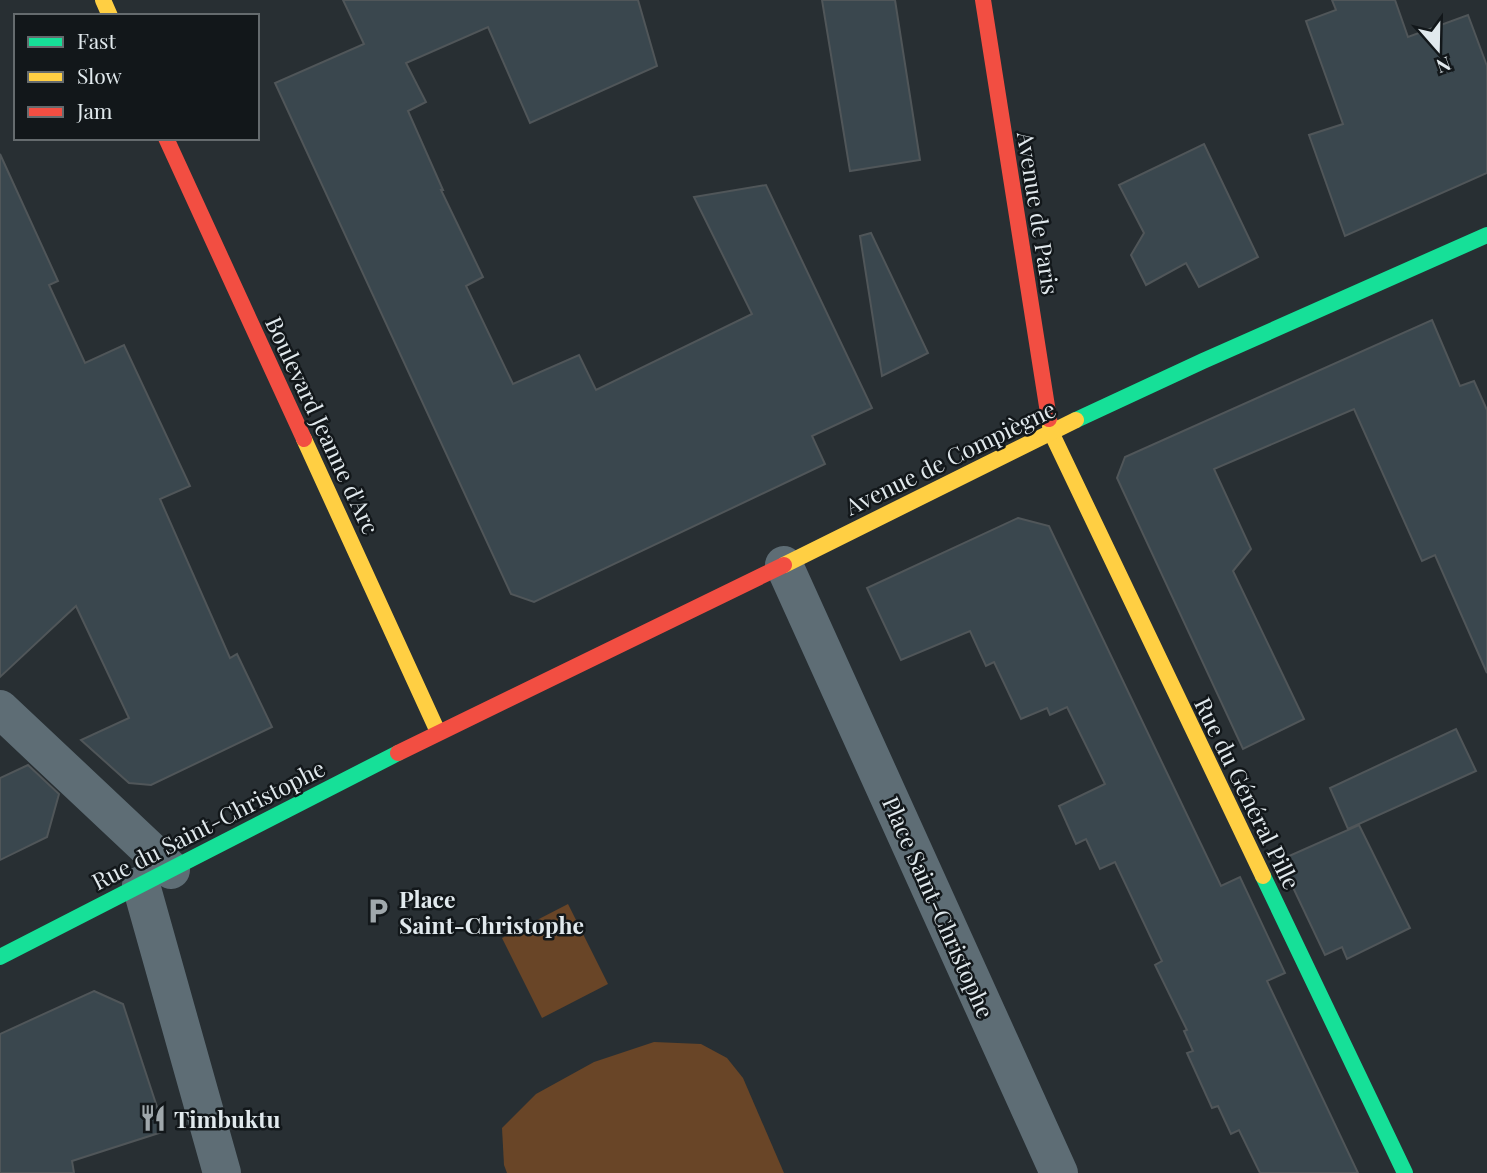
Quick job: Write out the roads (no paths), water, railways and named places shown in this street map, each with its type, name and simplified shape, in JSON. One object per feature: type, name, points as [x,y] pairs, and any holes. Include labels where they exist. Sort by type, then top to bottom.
[{"type":"street","name":"Avenue de Paris","points":[[983,0],[1051,432]]},
{"type":"street","name":"Boulevard Jeanne d'Arc","points":[[167,140],[438,732]]},
{"type":"street","name":"Avenue de Compiègne","points":[[438,732],[1051,432],[1203,361],[1487,235]]},
{"type":"street","name":"Rue du Général Pille","points":[[1051,432],[1405,1173]]},
{"type":"street","name":"Place Saint-Christophe","points":[[784,565],[1059,1173]]},
{"type":"street","points":[[0,709],[156,877],[222,1173]]},
{"type":"street","name":"Rue du Saint-Christophe","points":[[0,957],[438,732]]},
{"type":"place","name":"Place Saint-Christophe","points":[[378,911]]},
{"type":"place","name":"Timbuktu","points":[[153,1118]]}]
